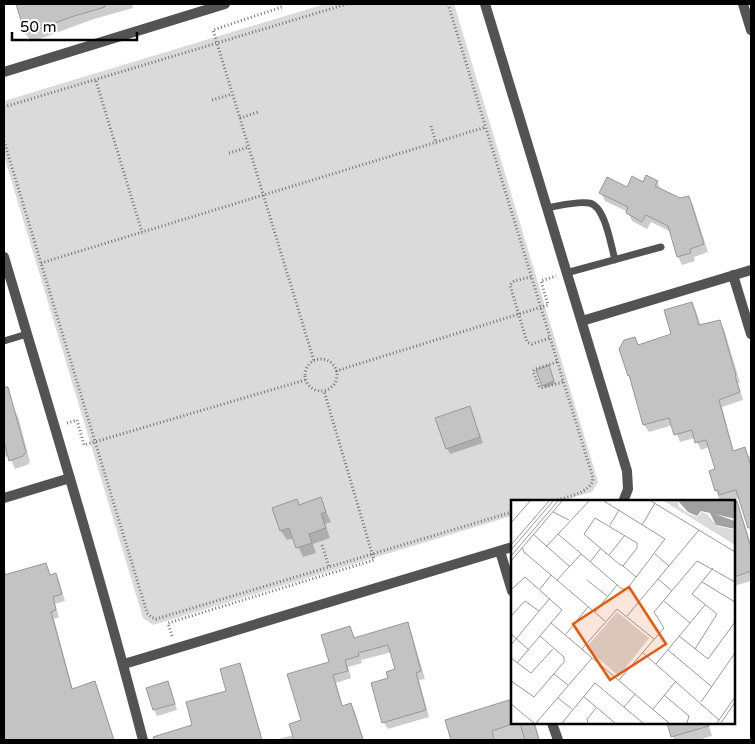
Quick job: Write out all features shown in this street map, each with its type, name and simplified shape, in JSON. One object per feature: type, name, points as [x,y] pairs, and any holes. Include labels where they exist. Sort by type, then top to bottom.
[{"type":"street","points":[[4,72],[224,4]]},
{"type":"street","points":[[484,4],[627,471],[628,489],[624,500]]},
{"type":"street","points":[[743,4],[751,30]]},
{"type":"street","points":[[4,257],[124,664],[144,740]]},
{"type":"street","points":[[582,321],[751,270]]},
{"type":"street","points":[[733,275],[751,334]]},
{"type":"street","points":[[4,498],[70,478]]},
{"type":"street","points":[[124,664],[511,547]]},
{"type":"street","points":[[500,551],[511,588]]},
{"type":"street","points":[[552,724],[558,740]]},
{"type":"lane","points":[[546,208],[587,202],[596,206],[602,214],[614,260]]},
{"type":"lane","points":[[566,273],[662,248]]},
{"type":"lane","points":[[4,341],[27,334]]},
{"type":"path","points":[[281,4],[282,7],[213,30],[314,361]]},
{"type":"path","points":[[4,107],[347,4]]},
{"type":"path","points":[[448,4],[593,478],[593,482],[585,491],[556,500]]},
{"type":"path","points":[[96,80],[142,232]]},
{"type":"path","points":[[212,100],[232,94]]},
{"type":"path","points":[[240,118],[258,112]]},
{"type":"path","points":[[431,126],[436,142]]},
{"type":"path","points":[[41,263],[486,127]]},
{"type":"path","points":[[4,141],[147,613],[151,617],[156,619],[511,512]]},
{"type":"path","points":[[229,153],[249,147]]},
{"type":"path","points":[[336,371],[548,305],[541,281],[566,273]]},
{"type":"path","points":[[531,277],[510,285],[518,314],[527,342],[532,344],[550,338]]},
{"type":"path","points":[[325,360],[336,371],[335,381],[329,389],[315,390],[306,380],[306,369],[314,361],[325,360]]},
{"type":"path","points":[[557,362],[533,371],[541,388],[563,382]]},
{"type":"path","points":[[55,426],[76,420],[84,445],[306,380]]},
{"type":"path","points":[[175,649],[168,624],[374,560],[324,390]]},
{"type":"path","points":[[322,544],[329,567]]},
{"type":"shaded area","points":[[325,4],[454,4],[598,482],[592,492],[564,500],[511,500],[511,516],[153,625],[143,618],[4,156],[4,101]]},
{"type":"building","points":[[16,4],[105,4],[105,7],[25,34]]},
{"type":"building","points":[[646,175],[658,181],[655,186],[680,198],[689,196],[704,244],[690,249],[691,253],[677,257],[668,226],[646,215],[642,222],[626,213],[628,207],[599,193],[607,177],[627,187],[632,176],[643,182]]},
{"type":"building","points":[[692,302],[699,325],[720,320],[736,375],[740,392],[719,400],[733,451],[745,447],[751,467],[751,528],[748,528],[736,490],[719,495],[718,490],[715,491],[709,471],[715,469],[706,440],[695,443],[692,430],[674,435],[669,418],[643,425],[629,375],[619,349],[624,340],[635,337],[638,345],[671,334],[664,310]]},
{"type":"building","points":[[549,365],[554,381],[542,386],[536,370]]},
{"type":"building","points":[[4,387],[8,387],[26,452],[23,456],[9,461],[4,441]]},
{"type":"building","points":[[470,406],[480,437],[446,449],[435,418]]},
{"type":"building","points":[[321,497],[326,512],[321,514],[326,528],[309,534],[312,543],[296,548],[289,528],[280,531],[272,508],[297,499],[299,505]]},
{"type":"building","points":[[737,501],[751,548],[751,571],[735,577],[735,502]]},
{"type":"building","points":[[46,563],[50,575],[56,573],[62,594],[53,597],[56,610],[51,612],[72,689],[95,681],[114,740],[4,740],[4,575]]},
{"type":"building","points":[[408,622],[421,671],[416,673],[426,710],[382,723],[371,683],[388,678],[386,672],[395,669],[388,645],[358,653],[359,656],[345,660],[348,671],[333,675],[342,706],[351,703],[363,740],[294,740],[289,724],[301,720],[287,674],[329,662],[321,635],[350,626],[354,638]]},
{"type":"building","points":[[240,663],[262,740],[154,740],[153,737],[192,725],[186,702],[226,691],[220,669]]},
{"type":"building","points":[[168,681],[175,704],[153,710],[146,688]]},
{"type":"building","points":[[511,699],[512,724],[492,731],[494,740],[451,740],[445,720]]},
{"type":"building","points":[[520,724],[534,724],[539,740],[525,740]]},
{"type":"building","points":[[667,724],[708,724],[709,726],[671,737]]}]
